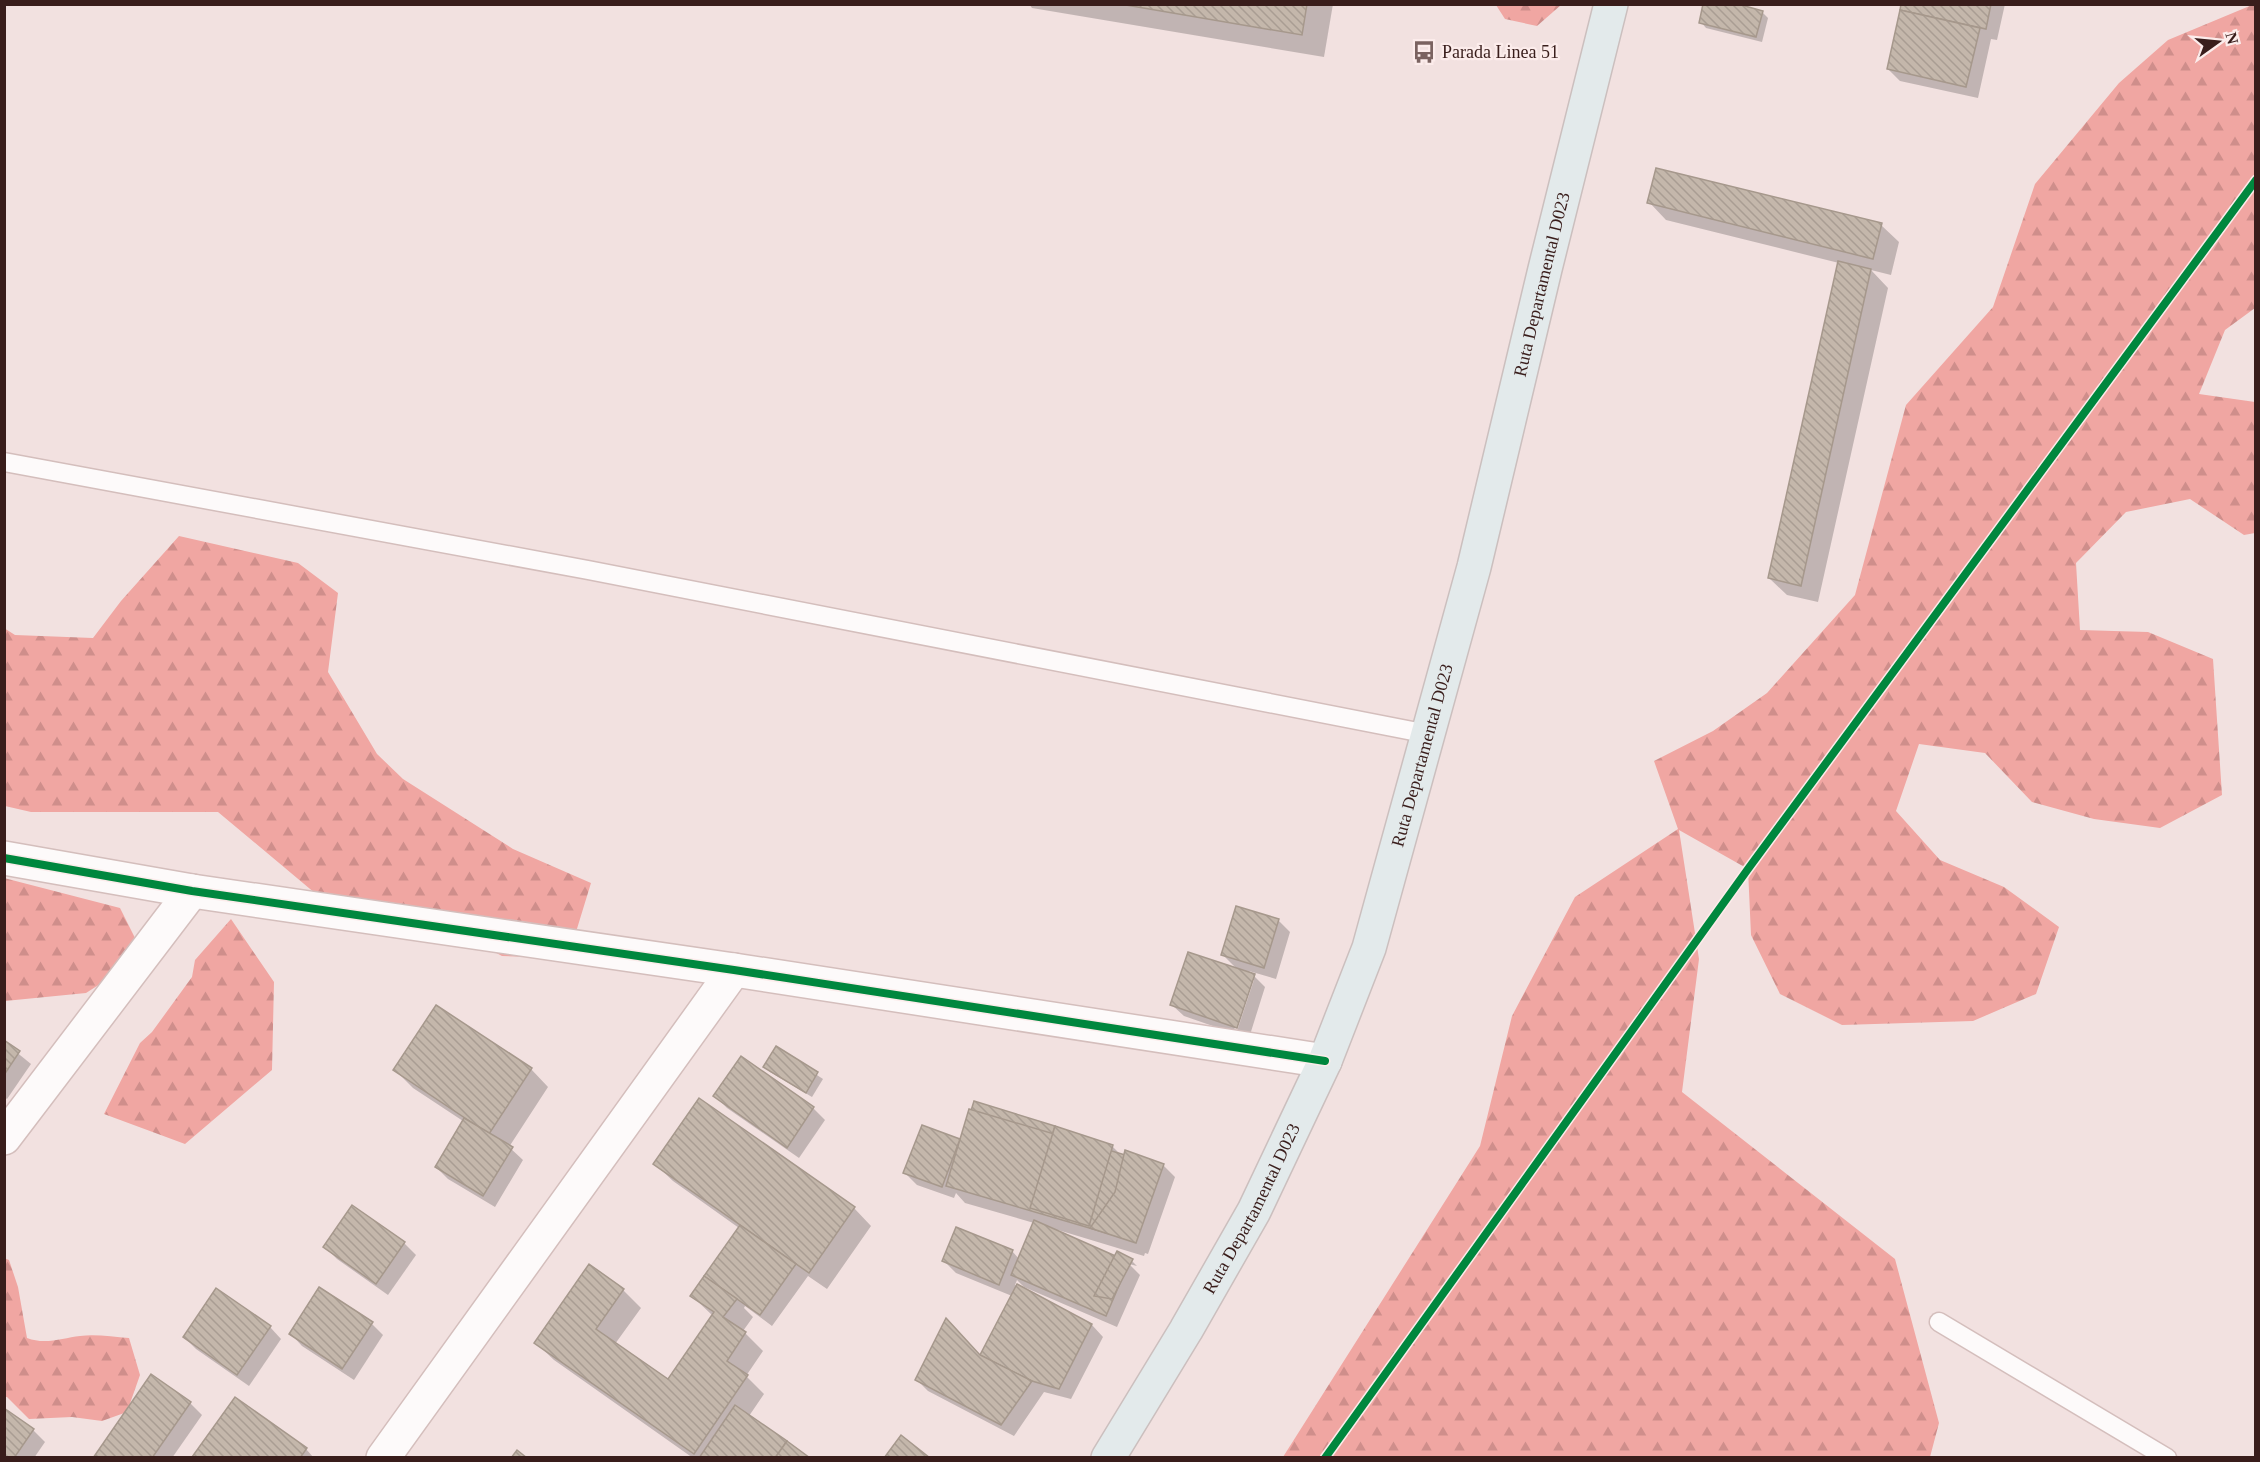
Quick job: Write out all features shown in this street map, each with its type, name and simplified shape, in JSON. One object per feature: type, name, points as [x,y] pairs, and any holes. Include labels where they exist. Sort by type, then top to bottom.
[{"type":"main road","name":"Ruta Departamental D023","points":[[1108,1458],[1186,1330],[1254,1211],[1325,1061],[1369,948],[1474,567],[1611,4]]},
{"type":"street","points":[[4,858],[192,891],[734,970],[1325,1061]]},
{"type":"street","points":[[4,1138],[192,891]]},
{"type":"street","points":[[382,1458],[734,970]]},
{"type":"lane","points":[[4,462],[588,570],[1428,734]]},
{"type":"lane","points":[[1939,1322],[2167,1458]]},
{"type":"green space","points":[[1496,5],[1561,5],[1537,26],[1505,19]]},
{"type":"green space","points":[[2256,5],[2255,308],[2225,330],[2199,394],[2255,402],[2255,533],[2244,535],[2190,499],[2126,512],[2076,563],[2080,630],[2148,632],[2213,659],[2222,795],[2160,828],[2094,819],[2032,802],[1985,753],[1919,744],[1896,811],[1940,860],[2004,887],[2059,927],[2036,994],[1973,1021],[1842,1025],[1780,994],[1751,935],[1748,869],[1679,830],[1699,959],[1682,1092],[1895,1259],[1939,1423],[1930,1457],[1283,1457],[1480,1146],[1512,1016],[1575,897],[1678,829],[1654,761],[1713,731],[1767,693],[1855,595],[1906,405],[1993,307],[2035,184],[2119,83],[2168,40]]},
{"type":"green space","points":[[179,536],[298,563],[338,593],[328,672],[377,754],[403,779],[513,849],[591,883],[572,945],[536,957],[502,956],[406,905],[352,908],[322,899],[218,812],[31,812],[5,806],[4,628],[15,635],[93,638],[121,601]]},
{"type":"green space","points":[[4,878],[120,908],[144,956],[86,993],[5,1001]]},
{"type":"green space","points":[[231,919],[274,982],[272,1070],[185,1144],[104,1114],[140,1043],[152,1032],[192,977],[195,960]]},
{"type":"green space","points":[[4,1258],[9,1260],[18,1287],[27,1338],[47,1341],[98,1335],[129,1338],[140,1375],[127,1412],[102,1421],[72,1417],[29,1419],[5,1397]]},
{"type":"building","points":[[1120,4],[1307,4],[1302,35]]},
{"type":"building","points":[[1703,4],[1738,4],[1763,11],[1756,37],[1699,23]]},
{"type":"building","points":[[1901,4],[1991,4],[1986,29],[1900,10]]},
{"type":"building","points":[[1900,10],[1980,28],[1966,87],[1887,69]]},
{"type":"building","points":[[1656,168],[1882,223],[1873,259],[1647,203]]},
{"type":"building","points":[[1838,261],[1871,269],[1801,586],[1768,578]]},
{"type":"building","points":[[1236,906],[1279,919],[1264,968],[1221,955]]},
{"type":"building","points":[[1188,952],[1255,974],[1237,1028],[1170,1005]]},
{"type":"building","points":[[436,1005],[532,1068],[489,1134],[393,1070]]},
{"type":"building","points":[[4,1040],[20,1051],[4,1075]]},
{"type":"building","points":[[776,1046],[818,1072],[806,1093],[763,1067]]},
{"type":"building","points":[[741,1056],[814,1107],[787,1148],[713,1096]]},
{"type":"building","points":[[699,1098],[855,1207],[809,1273],[653,1164]]},
{"type":"building","points":[[974,1101],[1055,1126],[1031,1208],[949,1182]]},
{"type":"building","points":[[969,1109],[1149,1162],[1127,1239],[946,1186]]},
{"type":"building","points":[[464,1118],[513,1147],[483,1196],[435,1167]]},
{"type":"building","points":[[922,1125],[960,1139],[942,1187],[903,1173]]},
{"type":"building","points":[[1055,1126],[1113,1145],[1089,1226],[1030,1208]]},
{"type":"building","points":[[1125,1150],[1164,1164],[1136,1243],[1090,1228],[1115,1192]]},
{"type":"building","points":[[352,1205],[405,1242],[376,1284],[323,1247]]},
{"type":"building","points":[[1034,1220],[1129,1262],[1106,1316],[1011,1275]]},
{"type":"building","points":[[740,1225],[796,1264],[760,1315],[704,1276]]},
{"type":"building","points":[[956,1227],[1013,1250],[999,1285],[942,1261]]},
{"type":"building","points":[[1117,1251],[1133,1259],[1112,1299],[1094,1296]]},
{"type":"building","points":[[589,1264],[624,1289],[596,1329],[668,1379],[714,1312],[690,1296],[704,1276],[737,1299],[723,1317],[746,1332],[727,1361],[748,1375],[694,1454],[534,1343]]},
{"type":"building","points":[[1017,1284],[1092,1324],[1059,1389],[1032,1381],[980,1355]]},
{"type":"building","points":[[319,1287],[373,1322],[342,1369],[289,1334]]},
{"type":"building","points":[[216,1288],[271,1326],[237,1375],[183,1337]]},
{"type":"building","points":[[946,1318],[980,1355],[1032,1381],[1001,1425],[915,1380]]},
{"type":"building","points":[[151,1374],[191,1402],[152,1458],[93,1458]]},
{"type":"building","points":[[235,1397],[307,1448],[300,1458],[192,1457]]},
{"type":"building","points":[[735,1405],[787,1441],[775,1458],[699,1458]]},
{"type":"building","points":[[4,1408],[34,1429],[14,1458],[4,1458]]},
{"type":"building","points":[[901,1435],[930,1458],[884,1458]]},
{"type":"building","points":[[787,1441],[810,1458],[775,1458]]},
{"type":"building","points":[[517,1450],[527,1458],[511,1458]]},
{"type":"cycle path","points":[[1325,1458],[1748,869],[2256,180]]},
{"type":"cycle path","points":[[4,858],[192,891],[734,970],[1325,1061]]},
{"type":"place","name":"Parada Linea 51","points":[[1424,52]]}]
